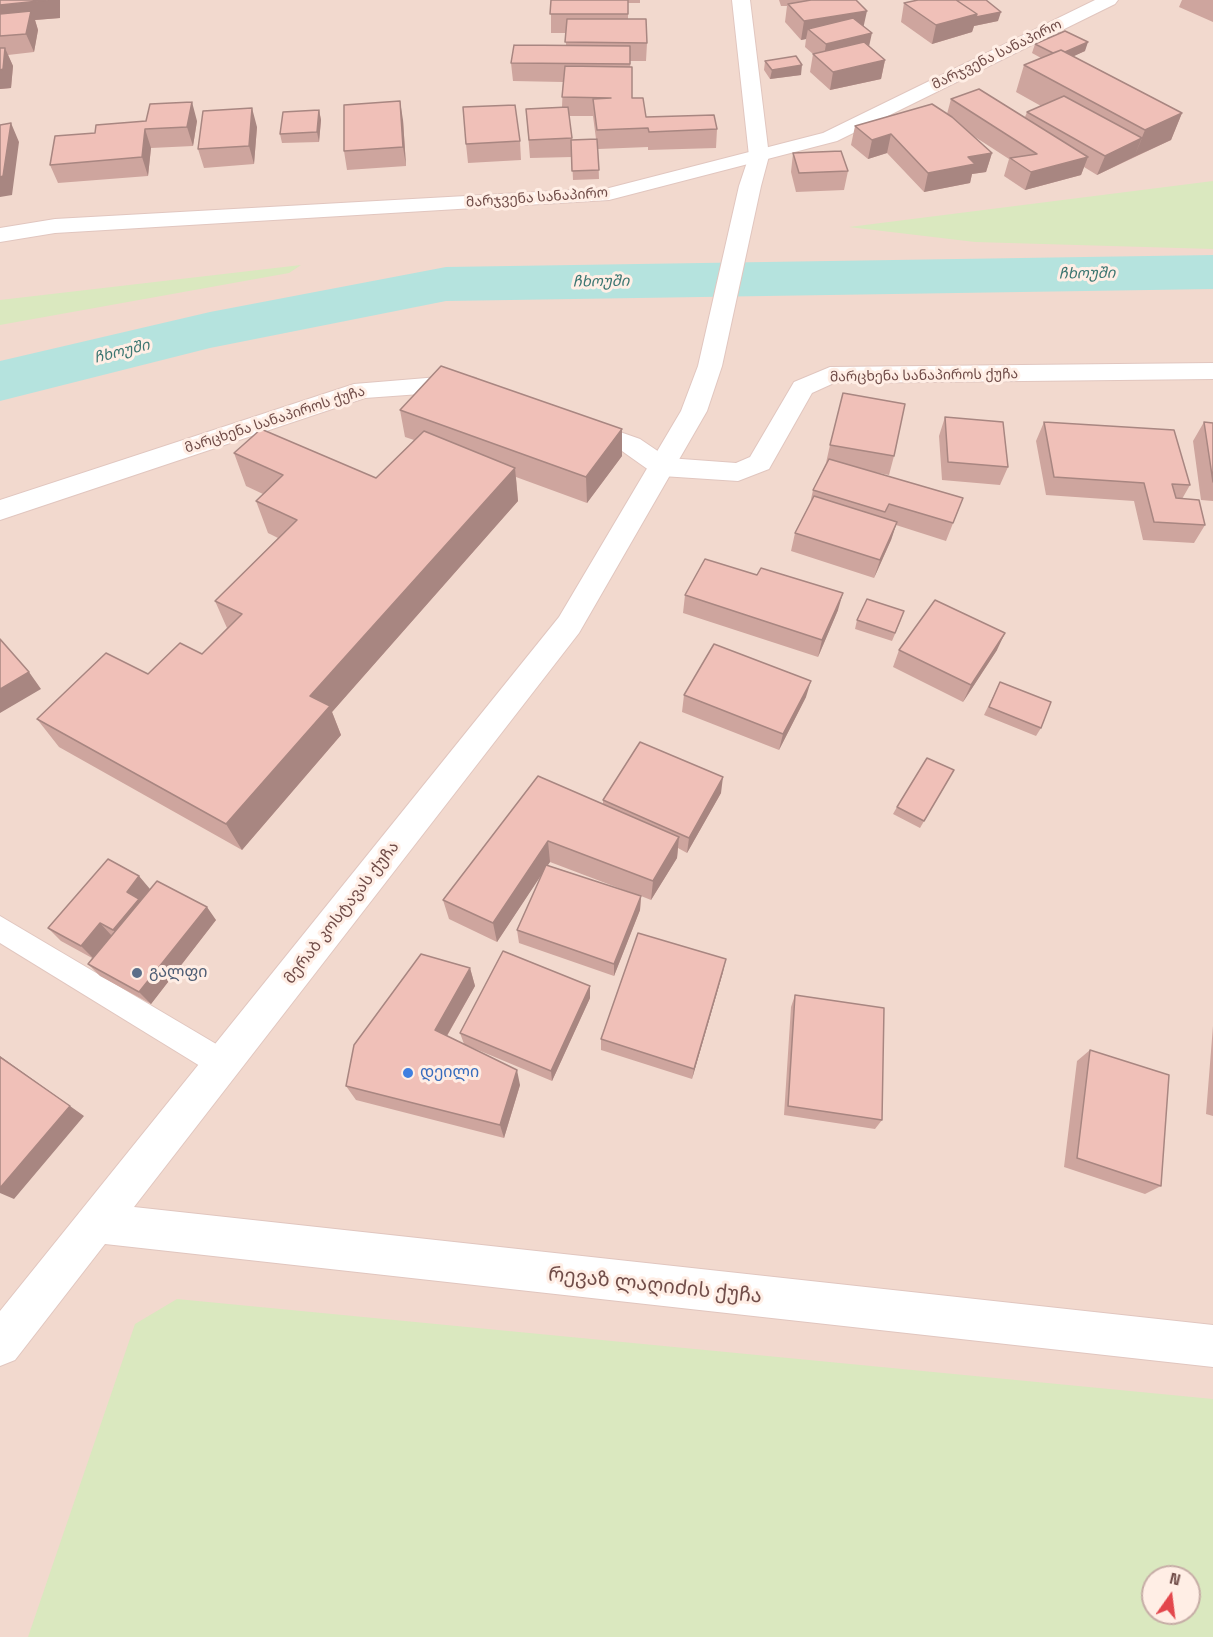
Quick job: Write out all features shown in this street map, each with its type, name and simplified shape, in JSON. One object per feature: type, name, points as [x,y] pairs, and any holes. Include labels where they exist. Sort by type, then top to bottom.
[{"type":"street","points":[[741,0],[759,156]]},
{"type":"street","name":"მარჯვენა სანაპირო","points":[[0,235],[55,226],[609,194],[830,137],[1109,0]]},
{"type":"street","name":"მერაბ კოსტავას ქუჩა","points":[[0,1345],[569,625],[694,411],[710,366],[750,186],[759,156]]},
{"type":"street","name":"მარცხენა სანაპიროს ქუჩა","points":[[662,467],[738,472],[760,463],[803,388],[830,375],[1213,372]]},
{"type":"street","name":"მარცხენა სანაპიროს ქუჩა","points":[[0,510],[363,390],[463,382],[492,394]]},
{"type":"street","points":[[555,418],[631,445],[662,467]]},
{"type":"street","name":"რევაზ ლაღიძის ქუჩა","points":[[97,1223],[1213,1346]]},
{"type":"lane","points":[[0,928],[223,1064]]},
{"type":"shaded area","points":[[0,0],[1213,0],[1213,1637],[0,1637]]},
{"type":"green space","points":[[1213,181],[1213,249],[975,242],[849,227]]},
{"type":"green space","points":[[301,265],[289,273],[0,325],[0,300]]},
{"type":"green space","points":[[177,1299],[1213,1399],[1213,1637],[28,1637],[135,1324]]},
{"type":"building","points":[[0,0],[48,0],[0,5]]},
{"type":"building","points":[[551,0],[628,0],[628,14],[550,14]]},
{"type":"building","points":[[811,0],[856,0],[867,11],[804,21],[788,4]]},
{"type":"building","points":[[918,0],[956,0],[977,14],[936,25],[904,3]]},
{"type":"building","points":[[956,0],[986,0],[1001,12],[976,17],[977,14]]},
{"type":"building","points":[[31,11],[26,34],[0,36],[0,14]]},
{"type":"building","points":[[853,18],[872,33],[826,44],[808,29]]},
{"type":"building","points":[[567,19],[646,19],[647,43],[565,42]]},
{"type":"building","points":[[1065,31],[1088,42],[1065,52],[1061,50],[1053,53],[1035,44]]},
{"type":"building","points":[[864,42],[885,60],[833,72],[813,54]]},
{"type":"building","points":[[514,45],[630,46],[630,64],[511,63]]},
{"type":"building","points":[[0,48],[5,48],[3,69],[0,70]]},
{"type":"building","points":[[1061,50],[1182,113],[1145,130],[1024,65]]},
{"type":"building","points":[[796,56],[802,65],[772,70],[765,61]]},
{"type":"building","points":[[565,66],[632,67],[632,98],[643,98],[646,117],[714,115],[717,129],[649,132],[648,128],[597,130],[593,99],[611,98],[562,97]]},
{"type":"building","points":[[979,89],[1088,157],[1031,172],[1010,158],[1037,154],[951,99]]},
{"type":"building","points":[[1064,96],[1142,138],[1105,156],[1027,112]]},
{"type":"building","points":[[400,101],[403,147],[344,151],[344,105]]},
{"type":"building","points":[[192,102],[187,127],[145,129],[142,157],[50,165],[55,136],[95,133],[96,125],[146,121],[150,104]]},
{"type":"building","points":[[932,104],[952,117],[992,153],[968,157],[975,164],[928,173],[891,134],[872,140],[855,126]]},
{"type":"building","points":[[515,105],[520,141],[466,144],[463,107]]},
{"type":"building","points":[[568,107],[572,138],[529,140],[526,109]]},
{"type":"building","points":[[252,108],[249,146],[198,149],[203,111]]},
{"type":"building","points":[[319,110],[317,132],[280,134],[283,112]]},
{"type":"building","points":[[11,123],[3,176],[0,177],[0,125]]},
{"type":"building","points":[[597,139],[599,170],[572,171],[571,140]]},
{"type":"building","points":[[841,151],[848,171],[799,173],[793,153]]},
{"type":"building","points":[[441,366],[622,429],[586,477],[400,410]]},
{"type":"building","points":[[843,393],[905,404],[894,456],[830,445]]},
{"type":"building","points":[[945,417],[1003,422],[1008,467],[948,462]]},
{"type":"building","points":[[1044,422],[1174,430],[1190,485],[1172,484],[1176,498],[1199,500],[1205,525],[1154,522],[1144,483],[1054,477]]},
{"type":"building","points":[[1204,422],[1213,423],[1213,482]]},
{"type":"building","points":[[261,429],[376,478],[424,431],[515,468],[310,696],[330,706],[226,824],[37,719],[106,653],[148,674],[180,643],[202,654],[242,614],[215,601],[297,520],[256,501],[283,475],[234,453]]},
{"type":"building","points":[[829,459],[963,498],[953,523],[889,504],[885,512],[813,490]]},
{"type":"building","points":[[814,496],[897,522],[880,560],[795,533]]},
{"type":"building","points":[[705,559],[757,575],[761,568],[843,593],[822,640],[685,595]]},
{"type":"building","points":[[867,599],[904,611],[895,633],[857,620]]},
{"type":"building","points":[[935,600],[1005,633],[971,685],[899,650]]},
{"type":"building","points":[[0,639],[29,672],[0,689]]},
{"type":"building","points":[[714,644],[811,681],[783,734],[684,695]]},
{"type":"building","points":[[1000,682],[1051,702],[1041,728],[989,707]]},
{"type":"building","points":[[640,742],[723,777],[689,838],[603,800]]},
{"type":"building","points":[[927,758],[954,770],[924,821],[897,807]]},
{"type":"building","points":[[538,776],[679,837],[653,881],[548,841],[493,923],[443,900]]},
{"type":"building","points":[[108,859],[139,876],[127,892],[139,899],[113,930],[100,923],[81,946],[48,928]]},
{"type":"building","points":[[546,865],[641,896],[614,964],[517,930]]},
{"type":"building","points":[[157,881],[207,907],[139,992],[88,964]]},
{"type":"building","points":[[638,933],[726,959],[694,1069],[601,1039]]},
{"type":"building","points":[[503,951],[590,986],[551,1071],[460,1033]]},
{"type":"building","points":[[421,954],[470,968],[435,1030],[517,1070],[500,1125],[346,1086],[354,1045]]},
{"type":"building","points":[[795,995],[884,1008],[882,1120],[788,1106]]},
{"type":"building","points":[[1090,1050],[1169,1075],[1161,1186],[1077,1158]]},
{"type":"building","points":[[0,1057],[70,1106],[0,1188]]},
{"type":"waterway","name":"ჩხოუში","points":[[0,381],[210,330],[446,284],[1213,272]]},
{"type":"place","name":"გალფი","points":[[137,973]]},
{"type":"place","name":"დეილი","points":[[408,1073]]}]
